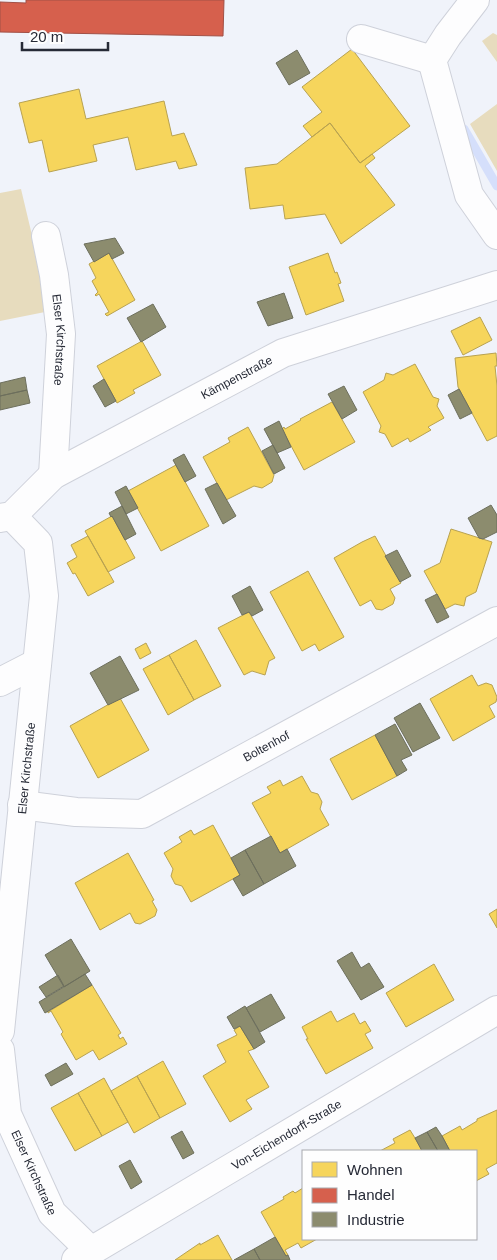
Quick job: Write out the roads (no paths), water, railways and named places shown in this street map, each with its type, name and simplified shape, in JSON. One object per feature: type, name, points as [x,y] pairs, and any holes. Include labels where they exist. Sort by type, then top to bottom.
[{"type":"street","points":[[475,0],[448,35],[432,60],[469,195],[497,235]]},
{"type":"street","points":[[361,39],[432,60]]},
{"type":"street","name":"Elser Kirchstraße","points":[[46,236],[54,275],[61,334],[52,475]]},
{"type":"street","name":"Kämpenstraße","points":[[6,517],[52,475],[283,353],[497,285]]},
{"type":"street","name":"Elser Kirchstraße","points":[[0,1031],[44,596],[38,543],[6,517]]},
{"type":"street","name":"Boltenhof","points":[[22,805],[76,812],[142,814],[497,621]]},
{"type":"street","points":[[0,682],[37,664]]},
{"type":"street","name":"Von-Eichendorff-Straße","points":[[84,1256],[497,1010]]},
{"type":"street","name":"Elser Kirchstraße","points":[[0,1050],[7,1114],[52,1213],[84,1256]]},
{"type":"waterway","points":[[464,129],[497,186]]}]
